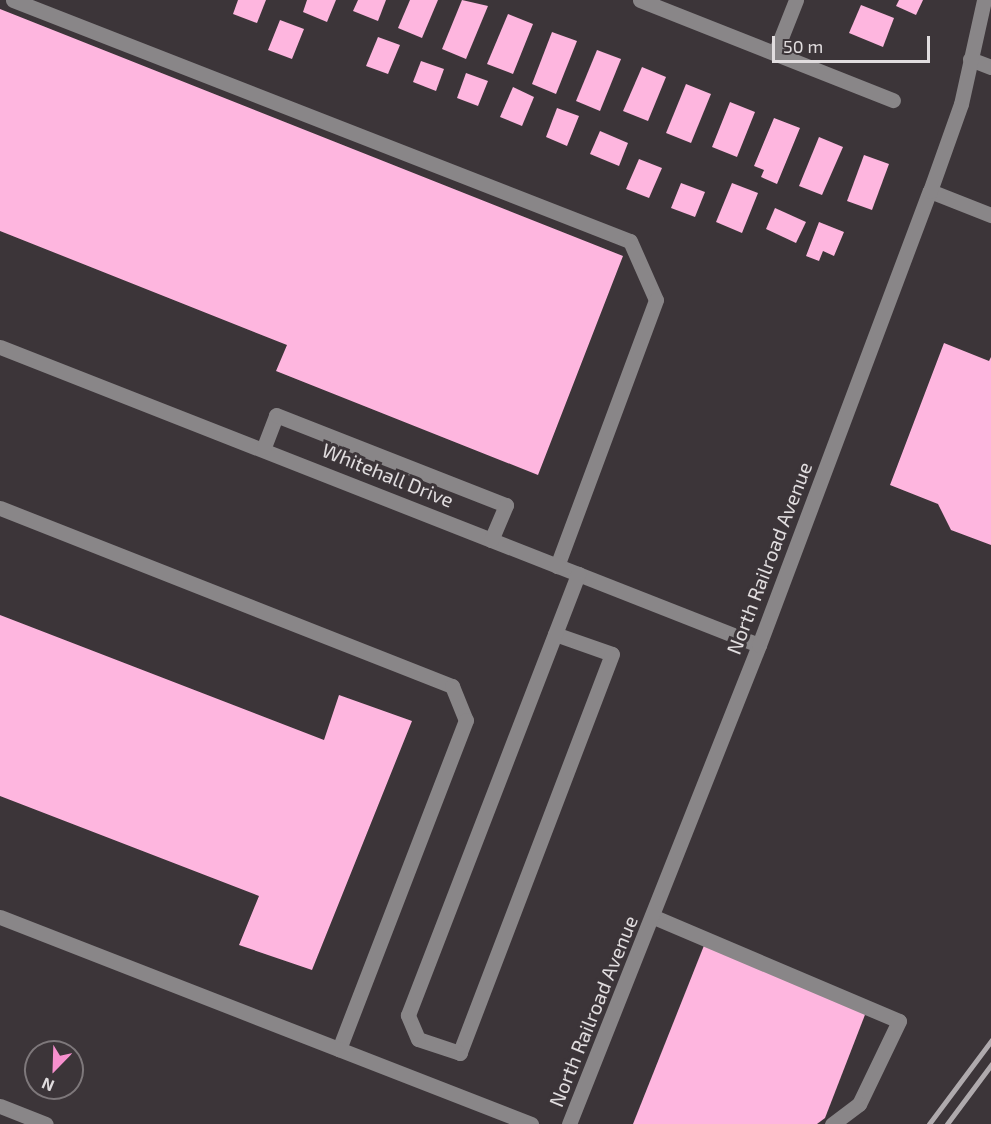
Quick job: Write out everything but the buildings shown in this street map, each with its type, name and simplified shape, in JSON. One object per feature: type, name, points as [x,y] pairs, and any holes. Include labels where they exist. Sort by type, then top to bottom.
[{"type":"street","points":[[13,0],[630,241],[656,300],[557,566]]},
{"type":"street","points":[[640,0],[893,100]]},
{"type":"street","points":[[775,53],[796,0]]},
{"type":"street","name":"North Railroad Avenue","points":[[569,1124],[654,917],[930,191],[961,104],[984,0]]},
{"type":"street","points":[[970,59],[991,67]]},
{"type":"street","points":[[930,191],[991,214]]},
{"type":"street","name":"Whitehall Drive","points":[[0,347],[264,447],[491,540],[759,645]]},
{"type":"street","points":[[264,447],[276,415],[506,505],[491,540]]},
{"type":"street","points":[[0,508],[452,686],[466,720],[339,1049]]},
{"type":"street","points":[[555,634],[612,654],[460,1053],[418,1039],[408,1015],[578,574]]},
{"type":"street","points":[[0,917],[531,1124]]},
{"type":"street","points":[[654,917],[899,1021],[859,1104],[832,1124]]},
{"type":"street","points":[[0,1106],[46,1124]]},
{"type":"railway","points":[[929,1124],[991,1041]]},
{"type":"railway","points":[[947,1124],[991,1065]]}]
